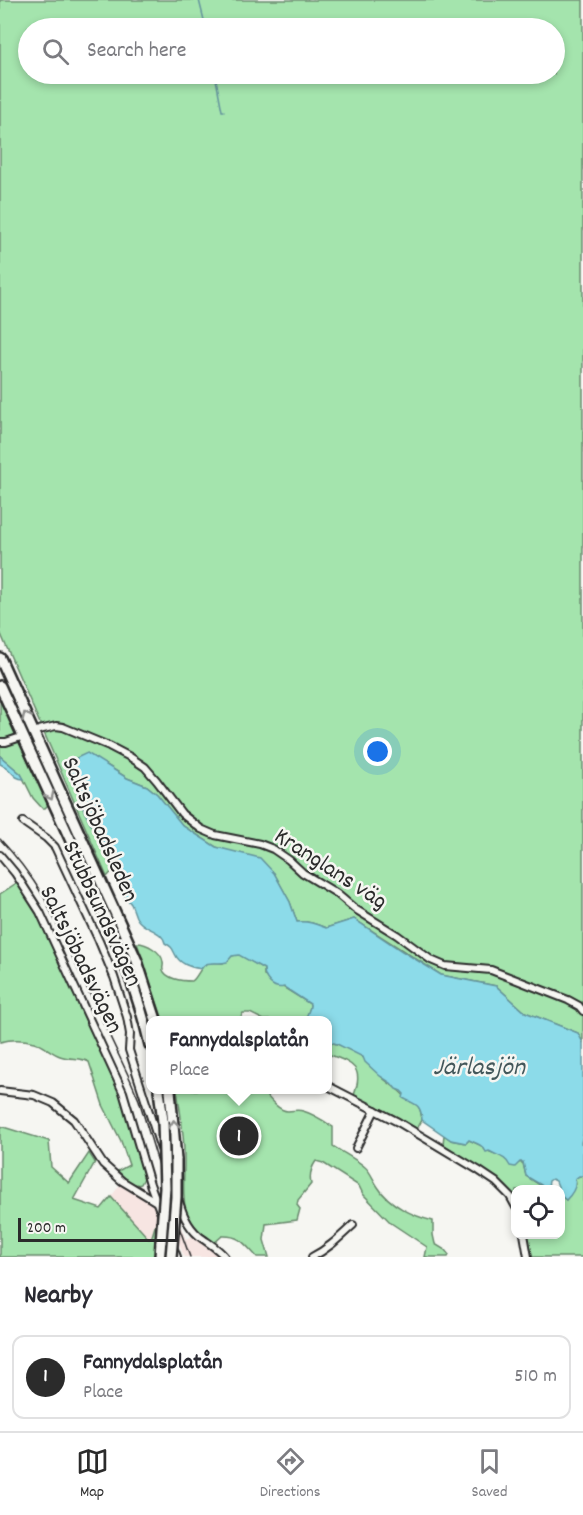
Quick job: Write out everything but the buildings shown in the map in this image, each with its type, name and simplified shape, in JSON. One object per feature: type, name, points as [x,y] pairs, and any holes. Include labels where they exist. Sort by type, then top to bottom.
[{"type":"highway","name":"Saltsjöbadsleden","points":[[0,658],[137,961],[155,1016]]},
{"type":"highway","name":"Saltsjöbadsleden","points":[[0,686],[126,965],[146,1029]]},
{"type":"highway","points":[[159,1257],[165,1188],[163,1121],[160,1094]]},
{"type":"highway","points":[[170,1094],[176,1160],[176,1197],[171,1257]]},
{"type":"street","name":"Kranglans väg","points":[[39,730],[56,726],[63,727],[130,757],[145,767],[182,814],[201,829],[215,835],[260,844],[273,849],[303,873],[336,893],[354,909],[398,935],[432,960],[445,966],[491,970],[568,1000],[583,1011]]},
{"type":"street","points":[[0,742],[18,738]]},
{"type":"street","name":"Stubbsundsvägen","points":[[23,822],[55,847],[114,976],[127,1017],[130,1034],[129,1050],[183,1215],[192,1229],[225,1257]]},
{"type":"street","name":"Saltsjöbadsvägen","points":[[0,855],[20,880],[40,912],[123,1092],[150,1184],[177,1257]]},
{"type":"street","points":[[332,1088],[441,1147],[496,1182],[511,1198]]},
{"type":"street","points":[[0,1091],[34,1095],[53,1103],[74,1120],[103,1164],[122,1181],[156,1201]]},
{"type":"street","points":[[356,1148],[375,1110]]},
{"type":"street","points":[[135,1190],[150,1184]]},
{"type":"street","points":[[312,1257],[337,1241],[353,1226]]},
{"type":"street","points":[[525,1239],[528,1257]]},
{"type":"shaded area","points":[[121,1183],[157,1208],[156,1223],[149,1239],[111,1197]]},
{"type":"shaded area","points":[[180,1225],[186,1239],[194,1235],[221,1257],[184,1257],[179,1244]]},
{"type":"green space","points":[[0,0],[583,0],[583,1043],[578,1033],[525,1012],[496,986],[441,975],[354,919],[326,928],[309,922],[297,922],[290,902],[274,873],[216,847],[183,826],[157,794],[147,786],[127,778],[105,764],[68,762],[85,813],[112,848],[115,868],[107,877],[0,632]]},
{"type":"green space","points":[[0,698],[16,734],[4,739],[0,738]]},
{"type":"green space","points":[[19,740],[48,805],[45,808],[42,808],[33,798],[21,774],[0,756],[0,745]]},
{"type":"green space","points":[[18,882],[39,916],[125,1105],[144,1178],[141,1184],[131,1183],[118,1171],[129,1165],[121,1141],[103,1105],[89,1062],[60,1056],[30,1041],[0,1042],[0,894]]},
{"type":"green space","points":[[137,943],[149,946],[157,952],[162,958],[163,969],[167,975],[185,981],[192,981],[206,964],[223,963],[239,954],[264,969],[264,975],[268,980],[310,1004],[307,1016],[256,1016],[243,1013],[241,1016],[162,1016]]},
{"type":"green space","points":[[332,1043],[349,1049],[368,1061],[385,1080],[416,1104],[420,1109],[422,1120],[417,1129],[354,1095],[357,1072],[354,1067],[332,1056]]},
{"type":"green space","points":[[178,1094],[266,1094],[281,1109],[303,1111],[333,1127],[333,1146],[365,1167],[388,1199],[410,1213],[433,1221],[435,1244],[449,1255],[448,1257],[425,1257],[427,1247],[391,1223],[363,1194],[359,1186],[316,1161],[311,1172],[311,1184],[298,1200],[297,1205],[300,1209],[297,1220],[266,1224],[264,1240],[269,1257],[257,1257],[234,1237],[222,1236],[213,1244],[195,1230],[187,1215],[184,1198],[183,1138]]},
{"type":"green space","points":[[0,1126],[49,1141],[51,1167],[69,1183],[89,1153],[95,1162],[74,1200],[101,1209],[111,1197],[149,1239],[156,1223],[158,1233],[154,1257],[0,1257]]},
{"type":"green space","points":[[444,1135],[451,1140],[466,1143],[469,1140],[508,1161],[523,1163],[526,1176],[540,1185],[511,1185],[511,1192],[506,1186],[443,1144]]},
{"type":"green space","points":[[583,1176],[583,1257],[532,1257],[528,1239],[565,1239],[565,1199],[576,1184],[575,1179]]},
{"type":"water","name":"Järlasjön","points":[[87,753],[127,778],[147,786],[157,794],[183,826],[216,847],[260,858],[274,873],[290,902],[297,922],[309,922],[326,928],[354,919],[441,975],[496,986],[525,1012],[578,1033],[583,1043],[583,1134],[581,1143],[583,1144],[583,1176],[575,1179],[575,1188],[568,1198],[565,1199],[565,1185],[558,1185],[552,1179],[548,1185],[541,1185],[526,1176],[523,1162],[515,1167],[510,1166],[504,1159],[489,1151],[486,1152],[477,1143],[469,1140],[466,1143],[451,1140],[422,1120],[417,1106],[403,1098],[404,1094],[380,1076],[365,1062],[363,1057],[332,1043],[332,1016],[307,1016],[310,1004],[284,987],[273,985],[267,980],[264,969],[239,955],[232,956],[227,962],[206,964],[201,969],[180,961],[160,935],[143,925],[136,917],[131,904],[119,887],[105,845],[92,826],[80,800],[68,762]]},
{"type":"water","points":[[0,756],[24,779],[16,777],[0,764]]},
{"type":"waterway","points":[[199,0],[204,18]]},
{"type":"waterway","points":[[217,84],[222,111],[224,111]]},
{"type":"railway","points":[[0,839],[24,867],[44,897],[130,1079],[139,1100],[171,1205],[190,1257]]},
{"type":"place","name":"Fannydalsplatån","points":[[239,1136]]}]
